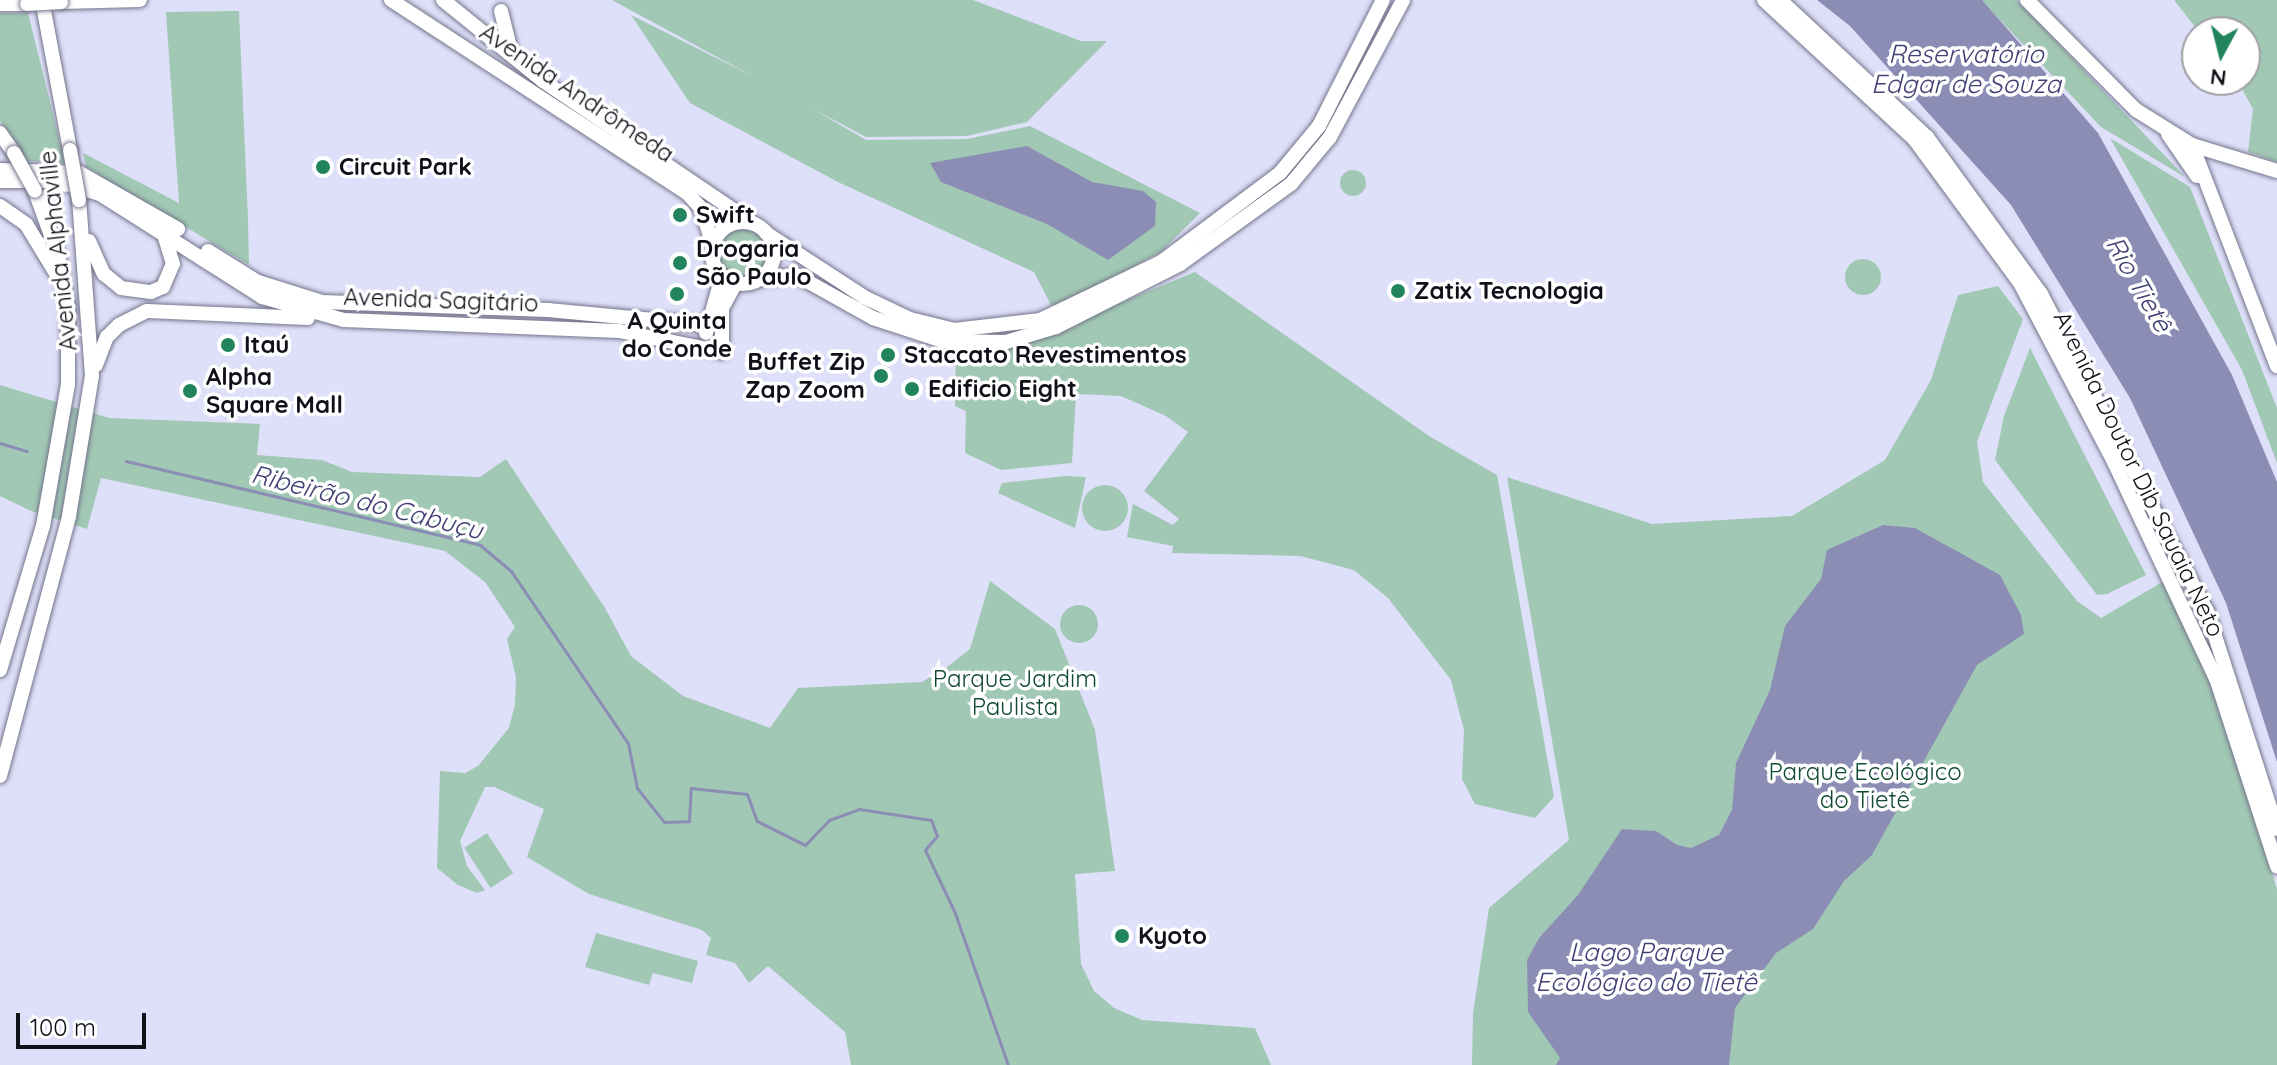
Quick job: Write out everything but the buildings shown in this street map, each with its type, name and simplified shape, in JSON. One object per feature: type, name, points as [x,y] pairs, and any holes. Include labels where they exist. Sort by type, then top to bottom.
[{"type":"main road","points":[[0,4],[140,0]]},
{"type":"main road","name":"Avenida Andrômeda","points":[[391,0],[687,193],[701,208],[713,244]]},
{"type":"main road","name":"Avenida Andrômeda","points":[[443,0],[512,55],[864,297],[910,319],[954,330],[1040,320],[1161,262],[1280,173],[1319,126],[1383,0]]},
{"type":"main road","points":[[729,280],[807,279],[873,318],[943,341],[1006,342],[1056,327],[1180,264],[1291,184],[1330,137],[1403,0]]},
{"type":"main road","name":"Avenida Doutor Dib Sauaia Neto","points":[[1764,0],[1915,140],[1971,212],[2020,283],[2114,462],[2224,699],[2277,867]]},
{"type":"main road","name":"Avenida Doutor Dib Sauaia Neto","points":[[1780,0],[1889,96],[1995,226],[2058,322],[2207,611],[2277,829]]},
{"type":"main road","points":[[2027,0],[2100,78],[2162,128],[2192,145],[2277,171]]},
{"type":"main road","name":"Avenida Alphaville","points":[[0,776],[69,516],[92,376],[82,218],[70,150],[35,2]]},
{"type":"main road","points":[[501,11],[512,55]]},
{"type":"main road","points":[[2162,128],[2212,197]]},
{"type":"main road","name":"Avenida Alphaville","points":[[0,133],[35,191],[64,285],[69,353],[61,437],[43,526],[0,670]]},
{"type":"main road","points":[[2192,145],[2202,181],[2212,197],[2277,366]]},
{"type":"main road","points":[[2202,181],[2221,153]]},
{"type":"main road","name":"Avenida Sagitário","points":[[0,170],[80,173],[134,200],[258,282],[364,314],[619,331],[722,352],[722,308],[729,280]]},
{"type":"main road","name":"Avenida Sagitário","points":[[0,181],[56,181],[85,188],[159,228],[262,297],[344,320],[364,314],[548,310],[706,325]]},
{"type":"main road","points":[[0,206],[26,224],[64,285]]},
{"type":"main road","points":[[82,218],[104,274],[137,293],[163,287],[170,277],[173,253],[159,228]]},
{"type":"main road","points":[[729,280],[712,258],[713,244],[731,225],[760,228],[773,262],[760,279]]},
{"type":"main road","points":[[706,347],[706,325],[729,280]]},
{"type":"main road","points":[[262,297],[284,317]]},
{"type":"main road","points":[[92,376],[107,337],[119,325],[147,311],[344,320]]},
{"type":"main road","points":[[2164,571],[2173,562],[2185,566]]},
{"type":"main road","points":[[2186,621],[2199,620],[2207,611]]},
{"type":"green space","points":[[612,0],[973,0],[1081,41],[1107,41],[1027,122],[967,136],[866,137],[813,109],[866,140],[967,139],[1030,126],[1200,213],[1162,251],[1064,304],[1051,305],[1034,272],[840,183],[690,103],[631,15],[754,77]]},
{"type":"green space","points":[[1981,0],[2017,0],[2185,177],[2101,127]]},
{"type":"green space","points":[[2174,0],[2277,0],[2277,162],[2248,152],[2253,109],[2246,96],[2261,96],[2261,16],[2186,16]]},
{"type":"green space","points":[[239,11],[249,265],[86,167],[83,153],[179,203],[166,12]]},
{"type":"green space","points":[[0,13],[28,13],[65,163],[27,161],[0,121]]},
{"type":"green space","points":[[2110,138],[2190,187],[2277,408],[2277,463],[2242,370]]},
{"type":"green space","points":[[1353,170],[1362,174],[1366,183],[1362,192],[1353,196],[1344,192],[1340,183],[1344,174]]},
{"type":"green space","points":[[742,227],[761,235],[769,254],[761,273],[742,281],[723,273],[715,254],[723,235]]},
{"type":"green space","points":[[1863,259],[1876,264],[1881,277],[1876,290],[1863,295],[1850,290],[1845,277],[1850,264]]},
{"type":"green space","points":[[1195,272],[1429,436],[1497,475],[1554,797],[1535,818],[1475,804],[1462,779],[1464,730],[1451,680],[1388,598],[1354,570],[1300,556],[1172,553],[1173,546],[1127,537],[1133,504],[1173,525],[1179,519],[1144,491],[1188,432],[1166,416],[1121,396],[1076,394],[1072,463],[1001,470],[965,453],[966,411],[955,406],[956,350],[1036,338]]},
{"type":"green space","name":"Parque Ecológico do Tietê","points":[[1998,286],[2023,319],[1977,442],[1983,482],[2077,601],[2101,618],[2164,581],[2212,682],[2277,889],[2277,1065],[1472,1065],[1473,1013],[1489,908],[1569,840],[1507,477],[1652,524],[1792,516],[1885,460],[1931,380],[1958,295]]},
{"type":"green space","points":[[2030,348],[2146,575],[2107,594],[2097,595],[1995,460],[2004,416]]},
{"type":"green space","name":"Parque Jardim Paulista","points":[[0,385],[109,418],[260,424],[257,455],[322,460],[352,472],[480,477],[506,459],[605,608],[631,656],[683,696],[770,728],[798,688],[922,682],[950,665],[970,649],[990,581],[1055,629],[1095,730],[1115,871],[1075,874],[1081,964],[1094,991],[1114,1008],[1142,1020],[1255,1028],[1271,1065],[851,1065],[845,1032],[768,966],[749,983],[735,963],[706,955],[711,938],[702,930],[589,894],[527,857],[544,809],[494,787],[485,787],[460,841],[467,866],[485,890],[477,893],[458,885],[437,868],[440,771],[465,773],[478,766],[509,728],[515,704],[516,678],[507,639],[515,627],[485,582],[445,551],[101,478],[87,529],[31,511],[0,496]]},
{"type":"green space","points":[[1065,476],[1086,477],[1075,528],[998,493],[1002,483]]},
{"type":"green space","points":[[1105,485],[1121,492],[1128,508],[1121,524],[1105,531],[1089,524],[1082,508],[1089,492]]},
{"type":"green space","points":[[1079,605],[1092,611],[1098,624],[1092,637],[1079,643],[1066,637],[1060,624],[1066,611]]},
{"type":"green space","points":[[487,833],[513,873],[490,888],[464,848]]},
{"type":"green space","points":[[596,933],[698,961],[692,983],[653,973],[649,985],[585,967]]},
{"type":"water","name":"Reservatório Edgar de Souza","points":[[1817,0],[1982,0],[2098,133],[2232,375],[2277,482],[2277,762],[2226,603],[2130,398],[2011,205],[1850,26]]},
{"type":"water","points":[[1027,146],[1092,182],[1143,191],[1156,202],[1155,226],[1108,260],[1047,224],[941,182],[930,163]]},
{"type":"water","name":"Lago Parque Ecológico do Tietê","points":[[1883,525],[1915,528],[2000,575],[2021,615],[2024,634],[1977,665],[1872,855],[1844,881],[1813,929],[1776,953],[1735,1008],[1729,1065],[1556,1065],[1560,1058],[1528,1012],[1527,960],[1539,938],[1578,895],[1622,829],[1656,831],[1677,845],[1691,848],[1719,835],[1732,810],[1736,763],[1770,690],[1785,626],[1821,579],[1827,550]]},
{"type":"waterway","name":"Ribeirão do Cabuçu","points":[[0,443],[27,451]]},
{"type":"waterway","name":"Ribeirão do Cabuçu","points":[[126,461],[480,545],[511,571],[628,743],[637,788],[664,822],[689,821],[691,788],[747,794],[757,821],[805,845],[829,820],[859,809],[931,820],[937,836],[925,850],[955,913],[1008,1065]]},
{"type":"place","name":"Circuit Park","points":[[323,167]]},
{"type":"place","name":"Swift","points":[[680,215]]},
{"type":"place","name":"Drogaria São Paulo","points":[[680,263]]},
{"type":"place","name":"Zatix Tecnologia","points":[[1398,291]]},
{"type":"place","name":"A Quinta do Conde","points":[[677,294]]},
{"type":"place","name":"Itaú","points":[[228,345]]},
{"type":"place","name":"Staccato Revestimentos","points":[[888,355]]},
{"type":"place","name":"Buffet Zip Zap Zoom","points":[[881,376]]},
{"type":"place","name":"Edificio Eight","points":[[912,389]]},
{"type":"place","name":"Alpha Square Mall","points":[[190,391]]},
{"type":"place","name":"Kyoto","points":[[1122,936]]},
{"type":"water label","name":"Rio Tietê","points":[[2139,284]]}]
